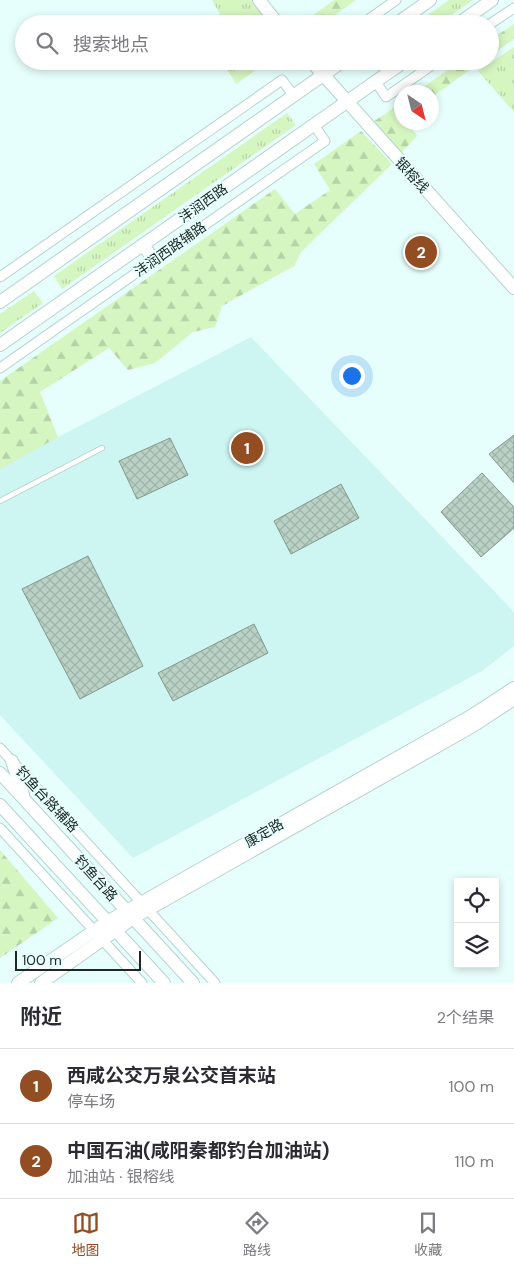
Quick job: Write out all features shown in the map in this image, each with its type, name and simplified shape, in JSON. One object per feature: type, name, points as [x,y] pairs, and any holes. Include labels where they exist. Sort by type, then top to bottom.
[{"type":"main road","points":[[259,0],[271,15]]},
{"type":"main road","points":[[409,15],[430,0]]},
{"type":"main road","points":[[471,15],[492,0]]},
{"type":"main road","name":"银榕线","points":[[319,70],[514,288]]},
{"type":"main road","points":[[0,302],[330,70]]},
{"type":"main road","name":"沣润西路","points":[[0,345],[393,70]]},
{"type":"main road","points":[[143,245],[154,260]]},
{"type":"main road","name":"康定路","points":[[18,983],[107,922],[130,915],[471,716],[514,688]]},
{"type":"main road","name":"康定路","points":[[145,906],[472,726],[514,699]]},
{"type":"main road","points":[[12,761],[25,800]]},
{"type":"main road","name":"钓鱼台路","points":[[0,773],[193,983]]},
{"type":"main road","name":"钓鱼台路","points":[[0,805],[164,983]]},
{"type":"main road","points":[[46,855],[62,841]]},
{"type":"main road","name":"康定路","points":[[41,983],[116,931],[130,915]]},
{"type":"street","points":[[375,15],[396,0]]},
{"type":"street","points":[[499,18],[514,8]]},
{"type":"street","points":[[376,82],[386,97],[425,70]]},
{"type":"street","points":[[0,278],[282,80],[294,96]]},
{"type":"street","name":"沣润西路辅路","points":[[0,368],[325,141],[314,125]]},
{"type":"street","name":"钓鱼台路辅路","points":[[0,748],[215,983]]},
{"type":"street","points":[[0,828],[142,983]]},
{"type":"lane","points":[[0,501],[102,448]]},
{"type":"shaded area","points":[[251,337],[514,612],[514,646],[482,671],[133,858],[0,715],[0,467]]},
{"type":"green space","points":[[212,0],[252,0],[264,15],[219,15],[220,14]]},
{"type":"green space","points":[[334,0],[356,0],[335,15],[313,15]]},
{"type":"green space","points":[[449,0],[473,0],[452,15],[428,15]]},
{"type":"green space","points":[[514,24],[514,39],[499,50],[499,34]]},
{"type":"green space","points":[[514,47],[514,112],[478,71],[499,70],[499,57]]},
{"type":"green space","points":[[227,70],[256,70],[236,84]]},
{"type":"green space","points":[[448,70],[470,70],[439,92],[439,85],[426,85]]},
{"type":"green space","points":[[394,108],[394,130],[413,130],[417,136],[401,153],[373,122]]},
{"type":"green space","points":[[287,113],[296,125],[62,289],[54,276]]},
{"type":"green space","points":[[361,131],[392,164],[301,252],[294,266],[222,306],[215,327],[193,332],[155,363],[128,370],[109,348],[40,392],[58,437],[0,469],[0,381],[275,189],[295,214],[330,190],[314,164]]},
{"type":"green space","points":[[34,291],[43,303],[0,333],[0,314]]},
{"type":"green space","points":[[0,850],[58,918],[0,958]]},
{"type":"building","points":[[514,435],[514,483],[489,454]]},
{"type":"building","points":[[170,438],[188,475],[137,499],[119,461]]},
{"type":"building","points":[[482,473],[514,507],[514,528],[481,557],[441,512]]},
{"type":"building","points":[[341,484],[359,518],[291,554],[274,521]]},
{"type":"building","points":[[88,556],[143,666],[80,699],[22,589]]},
{"type":"building","points":[[254,624],[268,653],[173,701],[158,673]]},
{"type":"place","name":"中国石油(咸阳秦都钓台加油站)","points":[[421,252]]},
{"type":"place","name":"西咸公交万泉公交首末站","points":[[247,448]]}]
